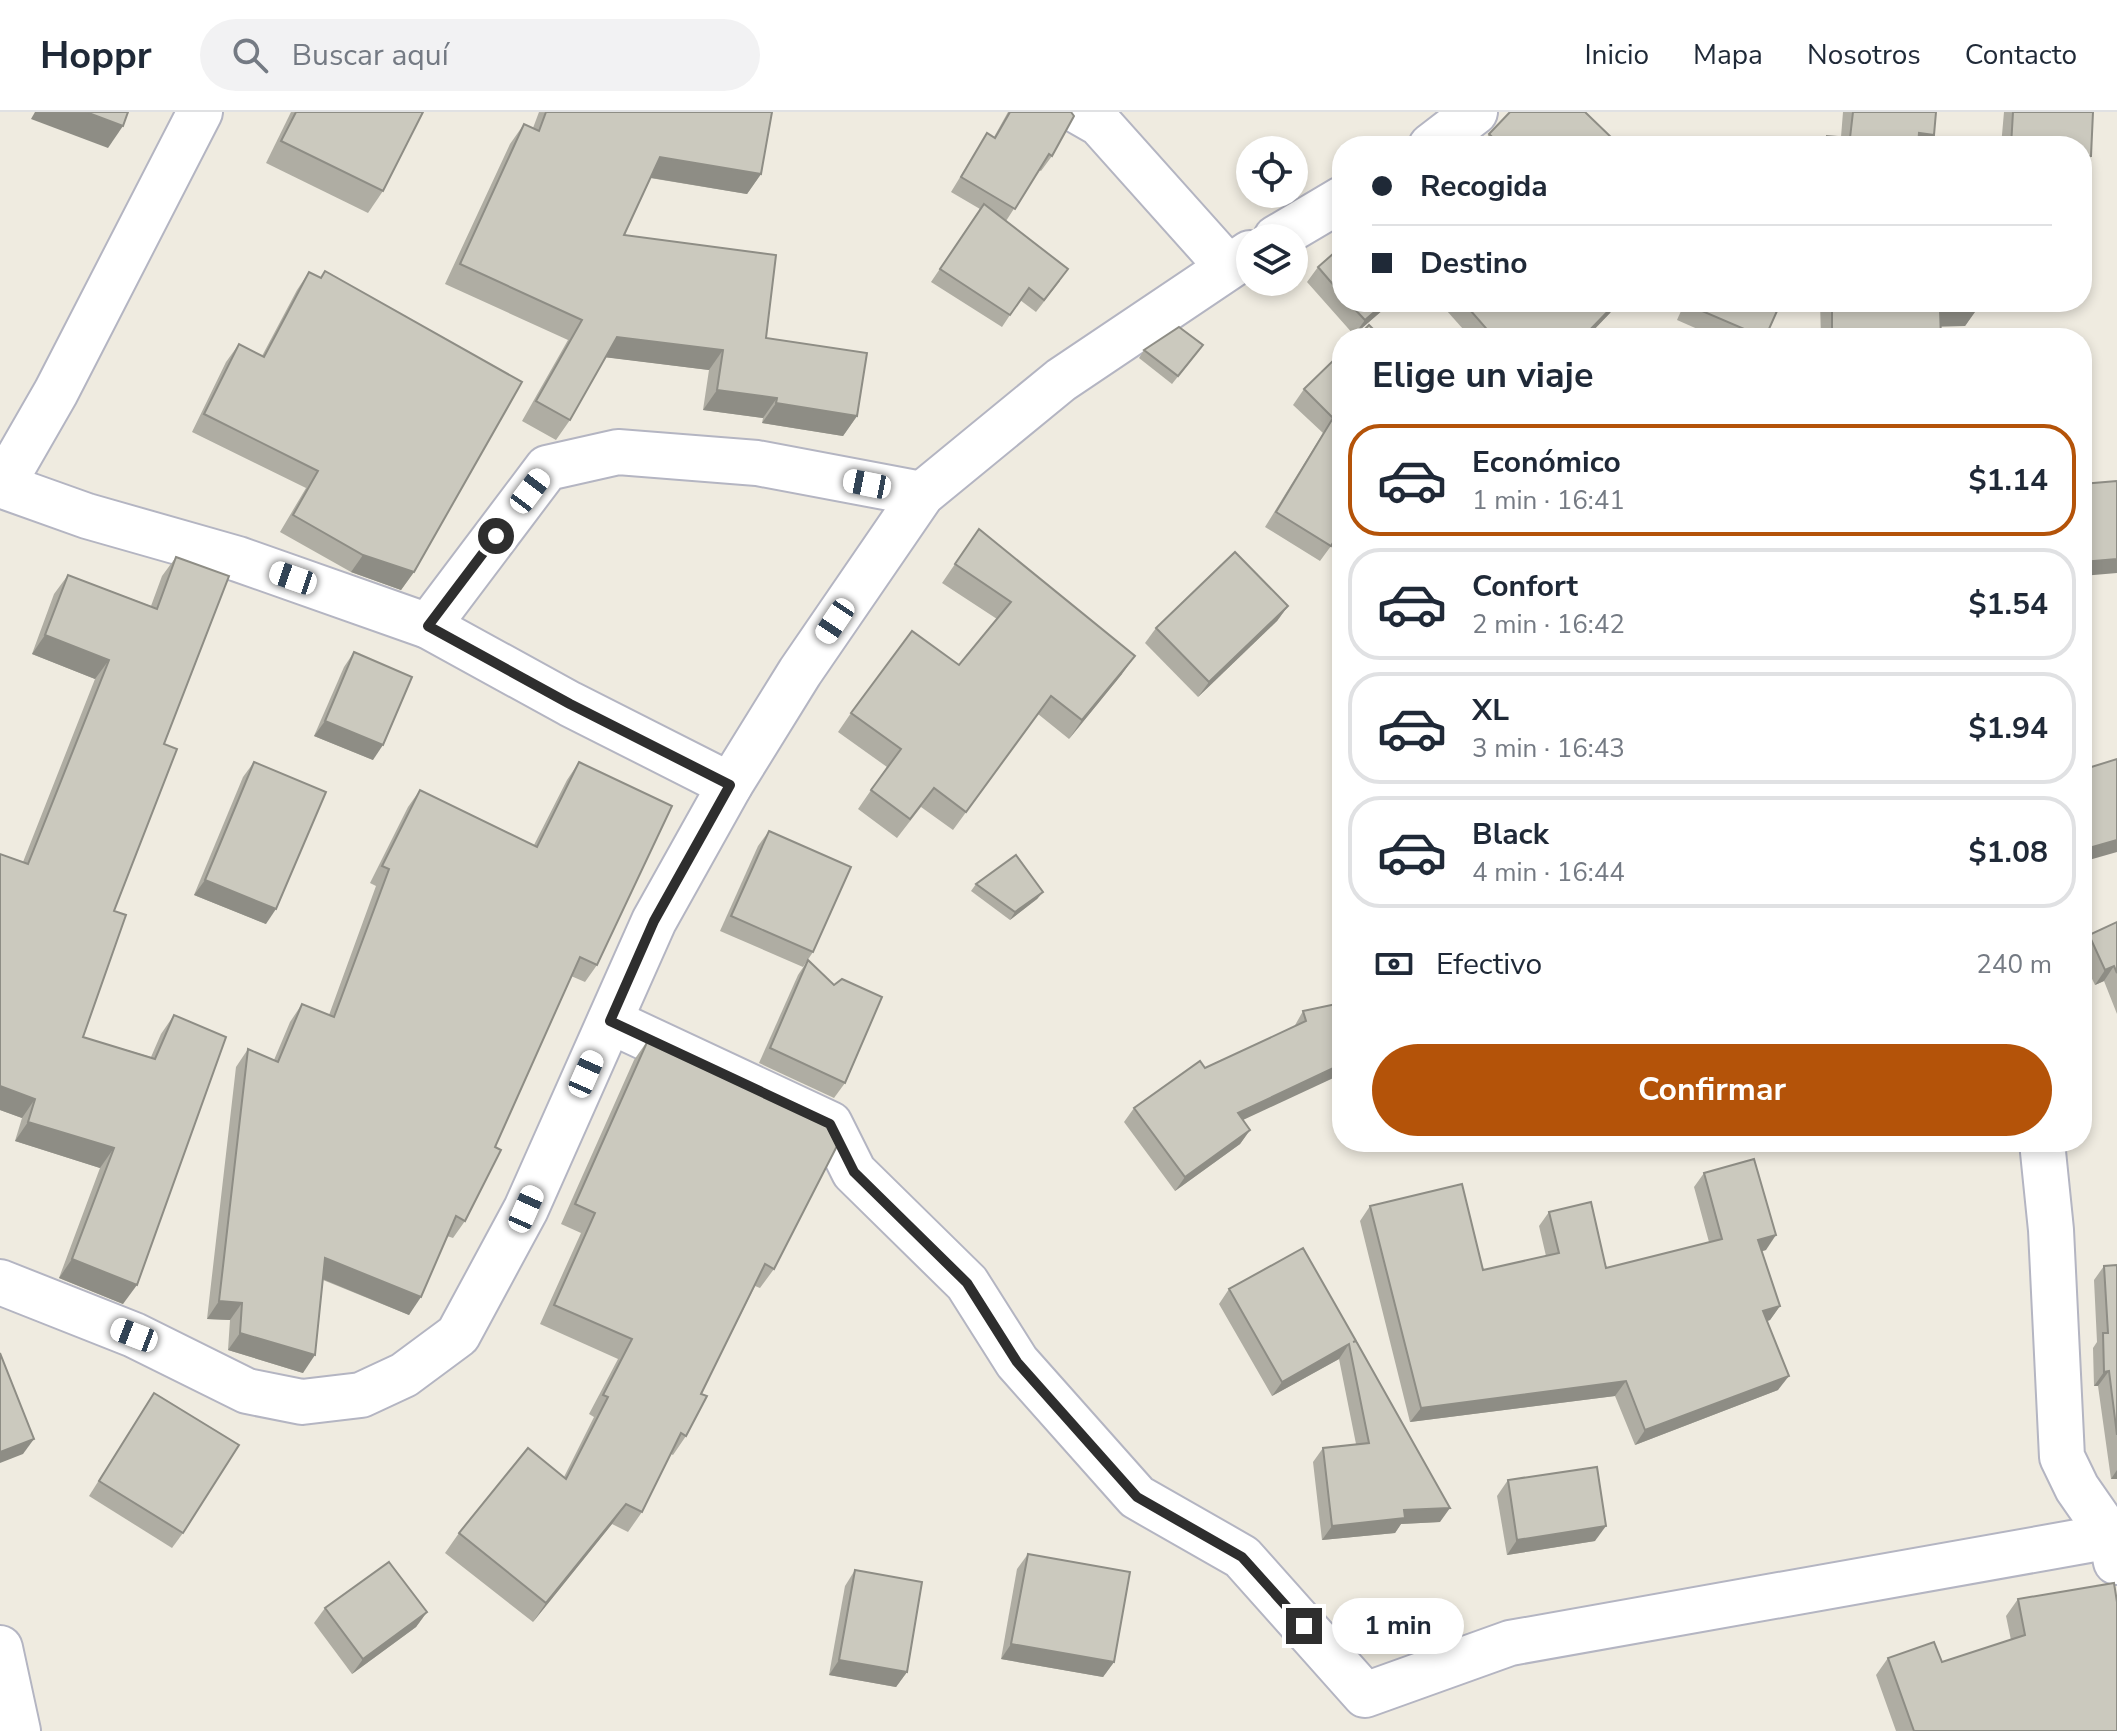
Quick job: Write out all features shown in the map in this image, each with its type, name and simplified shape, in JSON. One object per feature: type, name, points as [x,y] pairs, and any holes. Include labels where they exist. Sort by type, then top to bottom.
[{"type":"street","points":[[200,112],[56,392],[1,485],[87,516],[238,559],[428,626],[570,704],[730,785]]},
{"type":"street","points":[[1079,112],[1100,124],[1236,257]]},
{"type":"street","points":[[1444,136],[1475,112]]},
{"type":"street","points":[[1300,224],[1332,205]]},
{"type":"street","points":[[0,1282],[134,1335],[247,1391],[302,1402],[361,1395],[404,1375],[458,1335],[526,1209],[654,921],[730,785],[800,672],[922,494],[1061,380],[1236,262]]},
{"type":"street","points":[[428,626],[547,468],[618,452],[757,463],[922,494]]},
{"type":"street","points":[[610,1021],[830,1124],[854,1172],[967,1283],[1017,1362],[1137,1497],[1242,1557],[1365,1695],[1510,1643],[2115,1546],[2077,1488],[2062,1457],[2051,1230],[2043,1152]]},
{"type":"street","points":[[0,1648],[18,1731]]},
{"type":"building","points":[[86,112],[128,112],[123,126]]},
{"type":"building","points":[[296,112],[423,112],[383,191],[281,141]]},
{"type":"building","points":[[546,112],[772,112],[761,174],[660,157],[624,235],[776,255],[766,338],[867,353],[857,416],[776,403],[777,398],[717,390],[723,350],[617,337],[570,420],[536,401],[582,320],[460,264],[524,124],[539,131]]},
{"type":"building","points":[[1010,112],[1071,112],[1074,116],[1052,156],[1049,154],[1015,209],[961,177],[987,133],[995,138]]},
{"type":"building","points":[[1510,112],[1585,112],[1610,136],[1491,136],[1489,134]]},
{"type":"building","points":[[1853,112],[1936,112],[1934,135],[1850,136]]},
{"type":"building","points":[[2013,112],[2093,112],[2092,136],[2012,136]]},
{"type":"building","points":[[984,204],[1068,269],[1044,300],[1029,288],[1010,315],[940,269]]},
{"type":"building","points":[[1332,255],[1332,283],[1318,267]]},
{"type":"building","points":[[325,271],[522,382],[414,572],[363,555],[293,515],[318,471],[204,414],[239,344],[264,357],[309,272],[321,278]]},
{"type":"building","points":[[1357,312],[1374,312],[1365,320]]},
{"type":"building","points":[[1472,312],[1607,312],[1592,328],[1486,328]]},
{"type":"building","points":[[1704,312],[1777,312],[1769,328],[1742,328]]},
{"type":"building","points":[[1832,312],[1940,312],[1941,328],[1832,328]]},
{"type":"building","points":[[1179,327],[1203,345],[1178,376],[1144,350]]},
{"type":"building","points":[[1332,362],[1332,417],[1304,389]]},
{"type":"building","points":[[1332,420],[1332,544],[1276,512]]},
{"type":"building","points":[[2117,481],[2117,559],[2092,561],[2092,483]]},
{"type":"building","points":[[979,529],[1135,656],[1082,720],[1051,696],[966,812],[934,788],[910,819],[871,790],[901,749],[851,713],[912,631],[959,665],[1011,602],[955,564]]},
{"type":"building","points":[[1235,552],[1288,606],[1209,682],[1156,628]]},
{"type":"building","points":[[176,557],[229,576],[164,744],[177,749],[114,911],[126,915],[83,1037],[155,1059],[174,1015],[226,1037],[137,1285],[72,1259],[114,1148],[28,1122],[35,1099],[0,1086],[0,854],[28,864],[109,660],[45,635],[68,575],[157,609]]},
{"type":"building","points":[[354,652],[412,677],[383,745],[325,721]]},
{"type":"building","points":[[2117,759],[2117,840],[2092,847],[2092,767]]},
{"type":"building","points":[[254,762],[326,792],[276,909],[205,880]]},
{"type":"building","points":[[579,762],[672,806],[597,965],[580,957],[495,1147],[501,1150],[465,1221],[456,1216],[421,1297],[325,1258],[315,1355],[240,1333],[242,1303],[219,1301],[248,1049],[278,1062],[302,1004],[334,1017],[389,869],[382,866],[420,790],[537,847]]},
{"type":"building","points":[[769,831],[851,867],[813,952],[731,916]]},
{"type":"building","points":[[1016,855],[1043,892],[1015,912],[976,884]]},
{"type":"building","points":[[2117,922],[2117,973],[2114,966],[2105,970],[2092,942],[2092,934]]},
{"type":"building","points":[[808,960],[834,985],[842,979],[882,997],[845,1083],[770,1048]]},
{"type":"building","points":[[1332,1005],[1332,1069],[1238,1113],[1250,1130],[1185,1177],[1134,1108],[1200,1061],[1205,1068],[1306,1021],[1303,1011]]},
{"type":"building","points":[[648,1040],[825,1123],[837,1146],[774,1269],[765,1264],[701,1394],[707,1396],[686,1436],[681,1433],[642,1512],[626,1504],[546,1603],[459,1533],[528,1448],[566,1479],[608,1397],[603,1395],[632,1339],[554,1305],[595,1213],[575,1204]]},
{"type":"building","points":[[1754,1159],[1776,1235],[1758,1240],[1780,1306],[1763,1311],[1789,1376],[1645,1430],[1626,1381],[1421,1408],[1370,1206],[1462,1184],[1483,1270],[1559,1253],[1549,1212],[1591,1202],[1606,1268],[1722,1239],[1704,1173]]},
{"type":"building","points":[[1303,1248],[1450,1508],[1404,1510],[1405,1518],[1332,1526],[1323,1448],[1369,1443],[1349,1344],[1282,1382],[1229,1289]]},
{"type":"building","points":[[2117,1265],[2117,1435],[2109,1371],[2104,1372],[2103,1333],[2108,1333],[2104,1266]]},
{"type":"building","points":[[0,1353],[34,1439],[0,1452]]},
{"type":"building","points":[[154,1393],[239,1445],[183,1533],[99,1481]]},
{"type":"building","points":[[1597,1467],[1606,1526],[1517,1540],[1508,1480]]},
{"type":"building","points":[[1028,1554],[1130,1572],[1114,1662],[1011,1644]]},
{"type":"building","points":[[389,1562],[427,1612],[363,1659],[325,1608]]},
{"type":"building","points":[[855,1570],[922,1582],[907,1672],[839,1660]]},
{"type":"building","points":[[2114,1583],[2117,1602],[2117,1731],[1914,1731],[1888,1658],[1934,1642],[1942,1662],[2025,1635],[2018,1599]]},
{"type":"route","points":[[496,536],[428,626],[570,704],[730,785],[654,921],[610,1021],[830,1124],[854,1172],[967,1283],[1017,1362],[1137,1497],[1242,1557],[1304,1626]]}]
